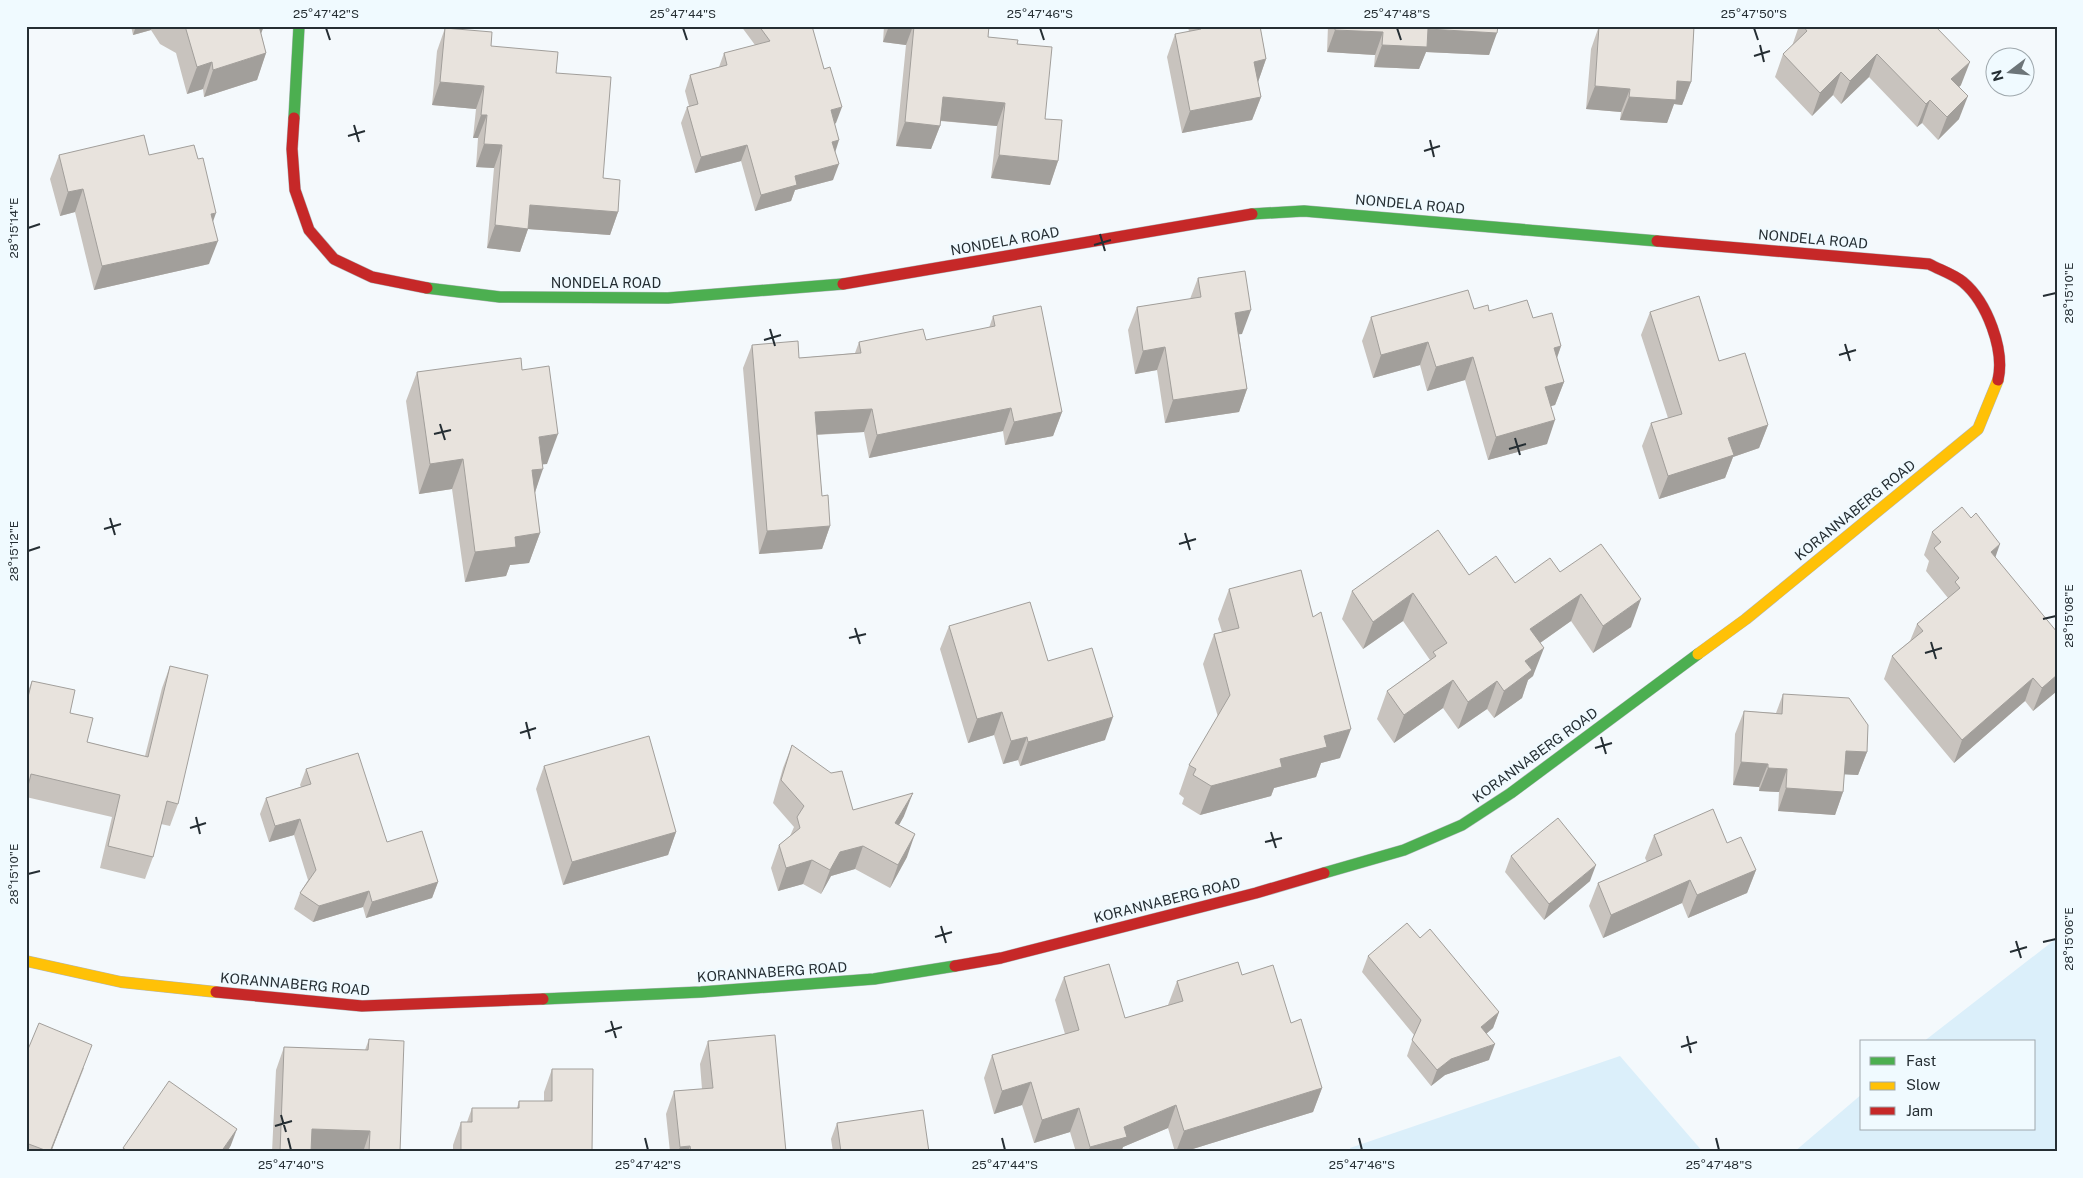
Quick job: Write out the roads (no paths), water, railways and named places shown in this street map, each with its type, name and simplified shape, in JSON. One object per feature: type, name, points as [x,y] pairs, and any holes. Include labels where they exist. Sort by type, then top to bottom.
[{"type":"street","name":"NONDELA ROAD","points":[[299,26],[292,150],[295,190],[309,230],[334,259],[372,277],[434,290],[500,298],[668,298],[852,283],[1198,221],[1245,214],[1304,211],[1929,264]]},
{"type":"street","name":"KORANNABERG ROAD","points":[[26,960],[121,982],[362,1006],[701,992],[874,979],[1001,958],[1256,893],[1404,850],[1462,825],[1511,793],[1746,619],[1978,429],[1995,392],[2000,365],[1994,336],[1983,306],[1965,284],[1929,264]]}]
